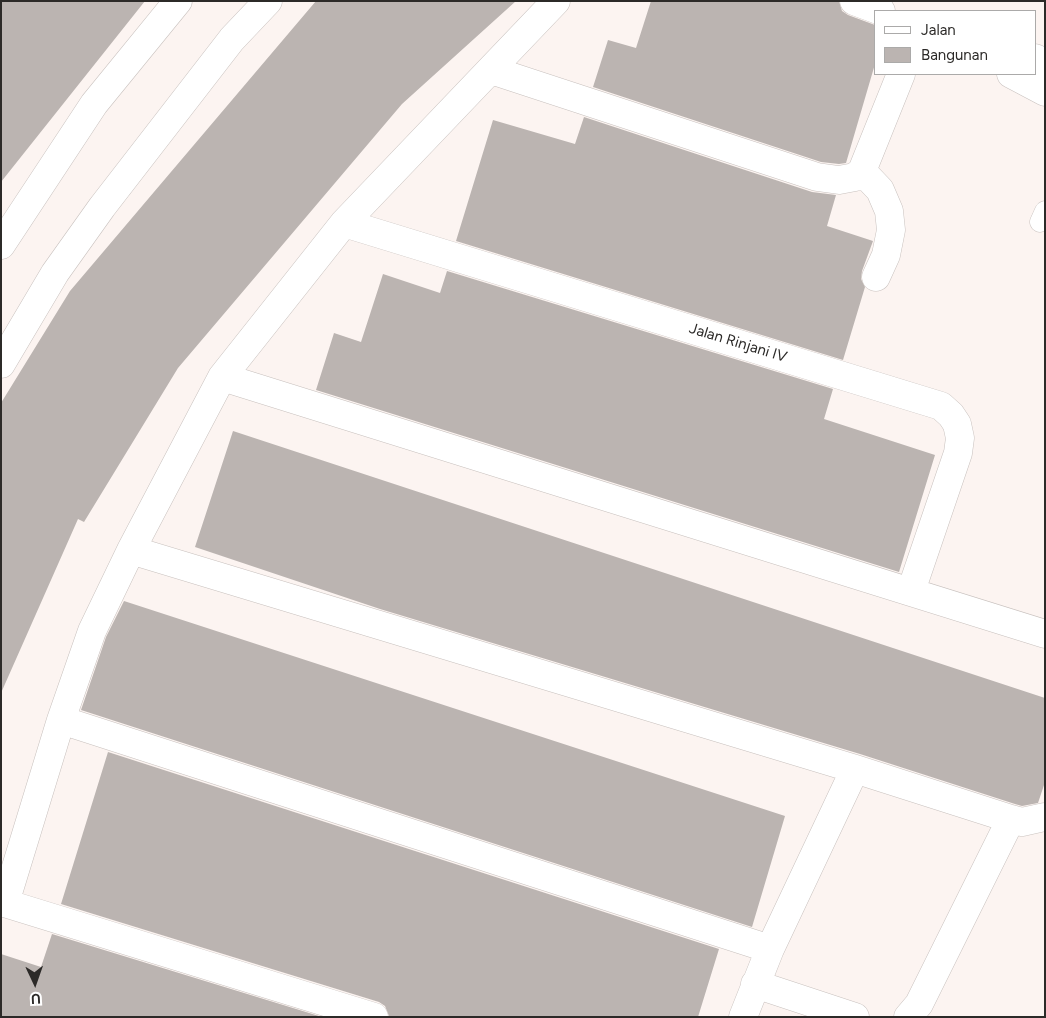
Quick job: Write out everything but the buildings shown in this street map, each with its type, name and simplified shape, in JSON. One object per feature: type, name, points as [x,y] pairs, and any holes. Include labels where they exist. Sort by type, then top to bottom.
[{"type":"street","points":[[1,245],[94,104],[178,1]]},
{"type":"street","points":[[1,364],[55,273],[107,200],[232,39],[268,1]]},
{"type":"street","points":[[374,1017],[3,902],[61,720],[92,631],[131,550],[222,377],[344,223],[556,1]]},
{"type":"street","points":[[854,1],[878,10]]},
{"type":"street","points":[[491,70],[828,180],[848,179],[862,171],[901,75]]},
{"type":"street","points":[[1012,75],[1045,92]]},
{"type":"street","points":[[862,171],[880,190],[889,211],[891,230],[886,254],[876,277]]},
{"type":"street","name":"Jalan Rinjani IV","points":[[344,223],[941,406],[952,415],[958,424],[960,438],[958,453],[911,591]]},
{"type":"street","points":[[222,377],[1045,634]]},
{"type":"street","points":[[131,550],[855,769],[1011,819],[1022,822],[1045,817]]},
{"type":"street","points":[[61,720],[770,949]]},
{"type":"street","points":[[743,1017],[770,949],[855,769]]},
{"type":"street","points":[[908,1017],[919,1004],[1011,819]]},
{"type":"street","points":[[755,984],[855,1017]]}]
